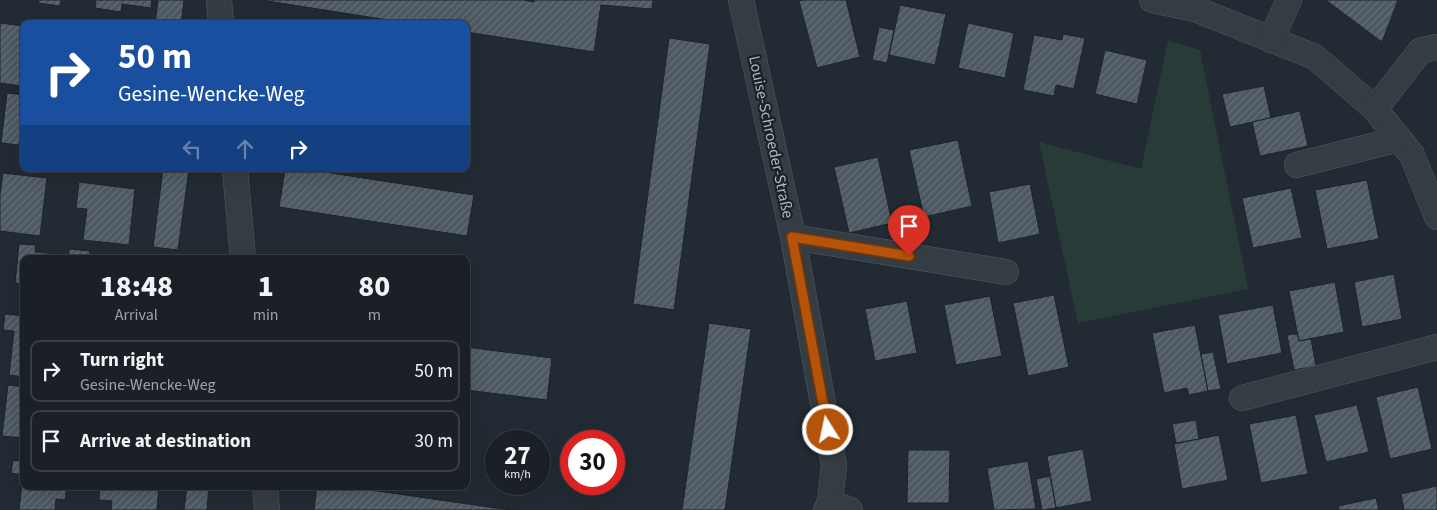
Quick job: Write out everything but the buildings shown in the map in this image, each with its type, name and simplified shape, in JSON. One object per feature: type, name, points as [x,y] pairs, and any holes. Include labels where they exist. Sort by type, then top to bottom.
[{"type":"street","points":[[219,0],[221,20]]},
{"type":"street","name":"Louise-Schroeder-Straße","points":[[741,0],[792,237],[834,465],[835,507]]},
{"type":"street","points":[[1152,0],[1195,9],[1315,57],[1375,109],[1412,155],[1437,217]]},
{"type":"street","points":[[1271,40],[1289,0]]},
{"type":"street","points":[[1375,109],[1421,50],[1437,48]]},
{"type":"street","points":[[1297,165],[1399,139]]},
{"type":"street","points":[[235,172],[243,255]]},
{"type":"street","points":[[792,237],[1006,272]]},
{"type":"street","points":[[1242,398],[1437,347]]},
{"type":"street","points":[[265,490],[267,510]]},
{"type":"shaded area","points":[[1168,41],[1200,50],[1248,289],[1078,323],[1039,142],[1141,169]]},
{"type":"route","points":[[828,430],[792,237],[909,256]]}]
